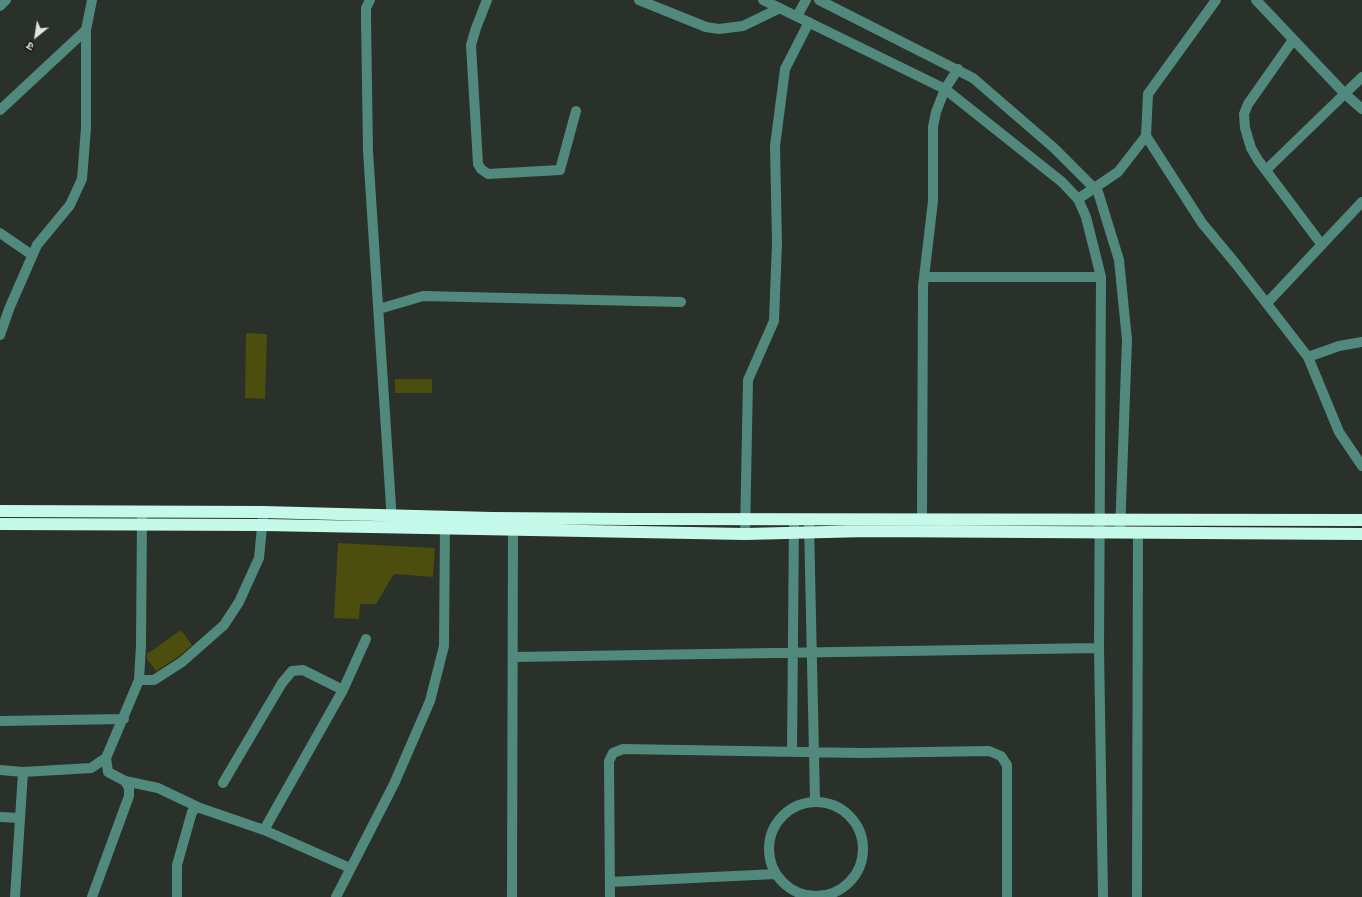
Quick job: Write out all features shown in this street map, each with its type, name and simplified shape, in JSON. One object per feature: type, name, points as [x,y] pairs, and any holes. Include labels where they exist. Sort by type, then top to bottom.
[{"type":"highway","points":[[0,511],[263,512],[446,516],[513,524],[745,534],[794,532],[809,526],[922,519],[1362,520]]},
{"type":"highway","points":[[0,524],[264,525],[445,529],[513,524],[746,519],[794,520],[809,526],[1100,532],[1362,534]]},
{"type":"street","points":[[0,6],[6,0]]},
{"type":"street","points":[[0,335],[3,319],[37,245],[70,205],[82,179],[86,128],[86,30],[92,0]]},
{"type":"street","points":[[370,0],[366,8],[368,151],[392,528]]},
{"type":"street","points":[[487,0],[471,44],[478,164],[481,169],[488,174],[560,170],[576,111]]},
{"type":"street","points":[[639,0],[706,27],[719,29],[743,26],[780,8]]},
{"type":"street","points":[[763,0],[945,88],[1062,182],[1078,199],[1086,217],[1101,277],[1099,648],[1103,897]]},
{"type":"street","points":[[797,16],[806,0]]},
{"type":"street","points":[[819,0],[973,78],[1054,148],[1098,192],[1119,260],[1126,340],[1120,532]]},
{"type":"street","points":[[1078,199],[1118,172],[1146,136],[1148,94],[1216,0]]},
{"type":"street","points":[[1256,0],[1345,94],[1362,109]]},
{"type":"street","points":[[745,534],[748,380],[774,321],[777,243],[775,146],[785,69],[809,22]]},
{"type":"street","points":[[0,110],[43,68],[86,30]]},
{"type":"street","points":[[1293,40],[1248,104],[1244,114],[1245,128],[1251,148],[1322,245]]},
{"type":"street","points":[[922,519],[924,277],[933,201],[933,126],[936,112],[945,88],[958,70]]},
{"type":"street","points":[[1266,170],[1362,77]]},
{"type":"street","points":[[1146,136],[1202,223],[1267,303],[1308,358],[1339,432],[1362,466]]},
{"type":"street","points":[[1267,303],[1362,202]]},
{"type":"street","points":[[0,233],[14,240],[32,255]]},
{"type":"street","points":[[924,277],[1101,277]]},
{"type":"street","points":[[379,309],[423,296],[681,302]]},
{"type":"street","points":[[1308,358],[1339,346],[1362,342]]},
{"type":"street","points":[[91,768],[106,758],[124,719],[138,680],[142,524],[141,511]]},
{"type":"street","points":[[138,680],[154,680],[176,666],[224,624],[238,602],[259,558],[264,525],[263,512]]},
{"type":"street","points":[[336,897],[394,784],[430,701],[444,646],[446,516]]},
{"type":"street","points":[[792,752],[794,520]]},
{"type":"street","points":[[512,897],[513,524]]},
{"type":"street","points":[[809,526],[815,800]]},
{"type":"street","points":[[1137,897],[1138,532]]},
{"type":"street","points":[[264,830],[343,690],[366,638]]},
{"type":"street","points":[[513,656],[1099,648]]},
{"type":"street","points":[[223,783],[282,683],[292,671],[303,670],[343,690]]},
{"type":"street","points":[[0,720],[124,719]]},
{"type":"street","points":[[610,897],[609,761],[613,753],[623,749],[792,752],[989,751],[1001,756],[1007,765],[1006,897]]},
{"type":"street","points":[[106,758],[108,772]]},
{"type":"street","points":[[0,770],[23,772],[91,768],[108,772],[125,781],[158,788],[200,808],[264,830],[350,868]]},
{"type":"street","points":[[15,897],[23,772]]},
{"type":"street","points":[[92,897],[129,796],[129,788],[125,781]]},
{"type":"street","points":[[815,800],[840,807],[858,825],[864,850],[857,875],[838,892],[812,897],[792,891],[776,874],[768,858],[769,837],[778,818],[795,805],[815,800]]},
{"type":"street","points":[[177,897],[177,865],[179,854],[192,812],[196,808],[200,808]]},
{"type":"street","points":[[0,816],[20,818]]},
{"type":"street","points":[[610,882],[776,874]]},
{"type":"building","points":[[246,333],[267,334],[265,399],[245,398]]},
{"type":"building","points":[[395,379],[432,379],[432,393],[395,393]]},
{"type":"building","points":[[338,543],[435,548],[433,577],[394,574],[376,604],[360,604],[359,619],[334,618]]},
{"type":"building","points":[[181,630],[192,645],[178,657],[156,671],[147,659],[147,654]]}]
